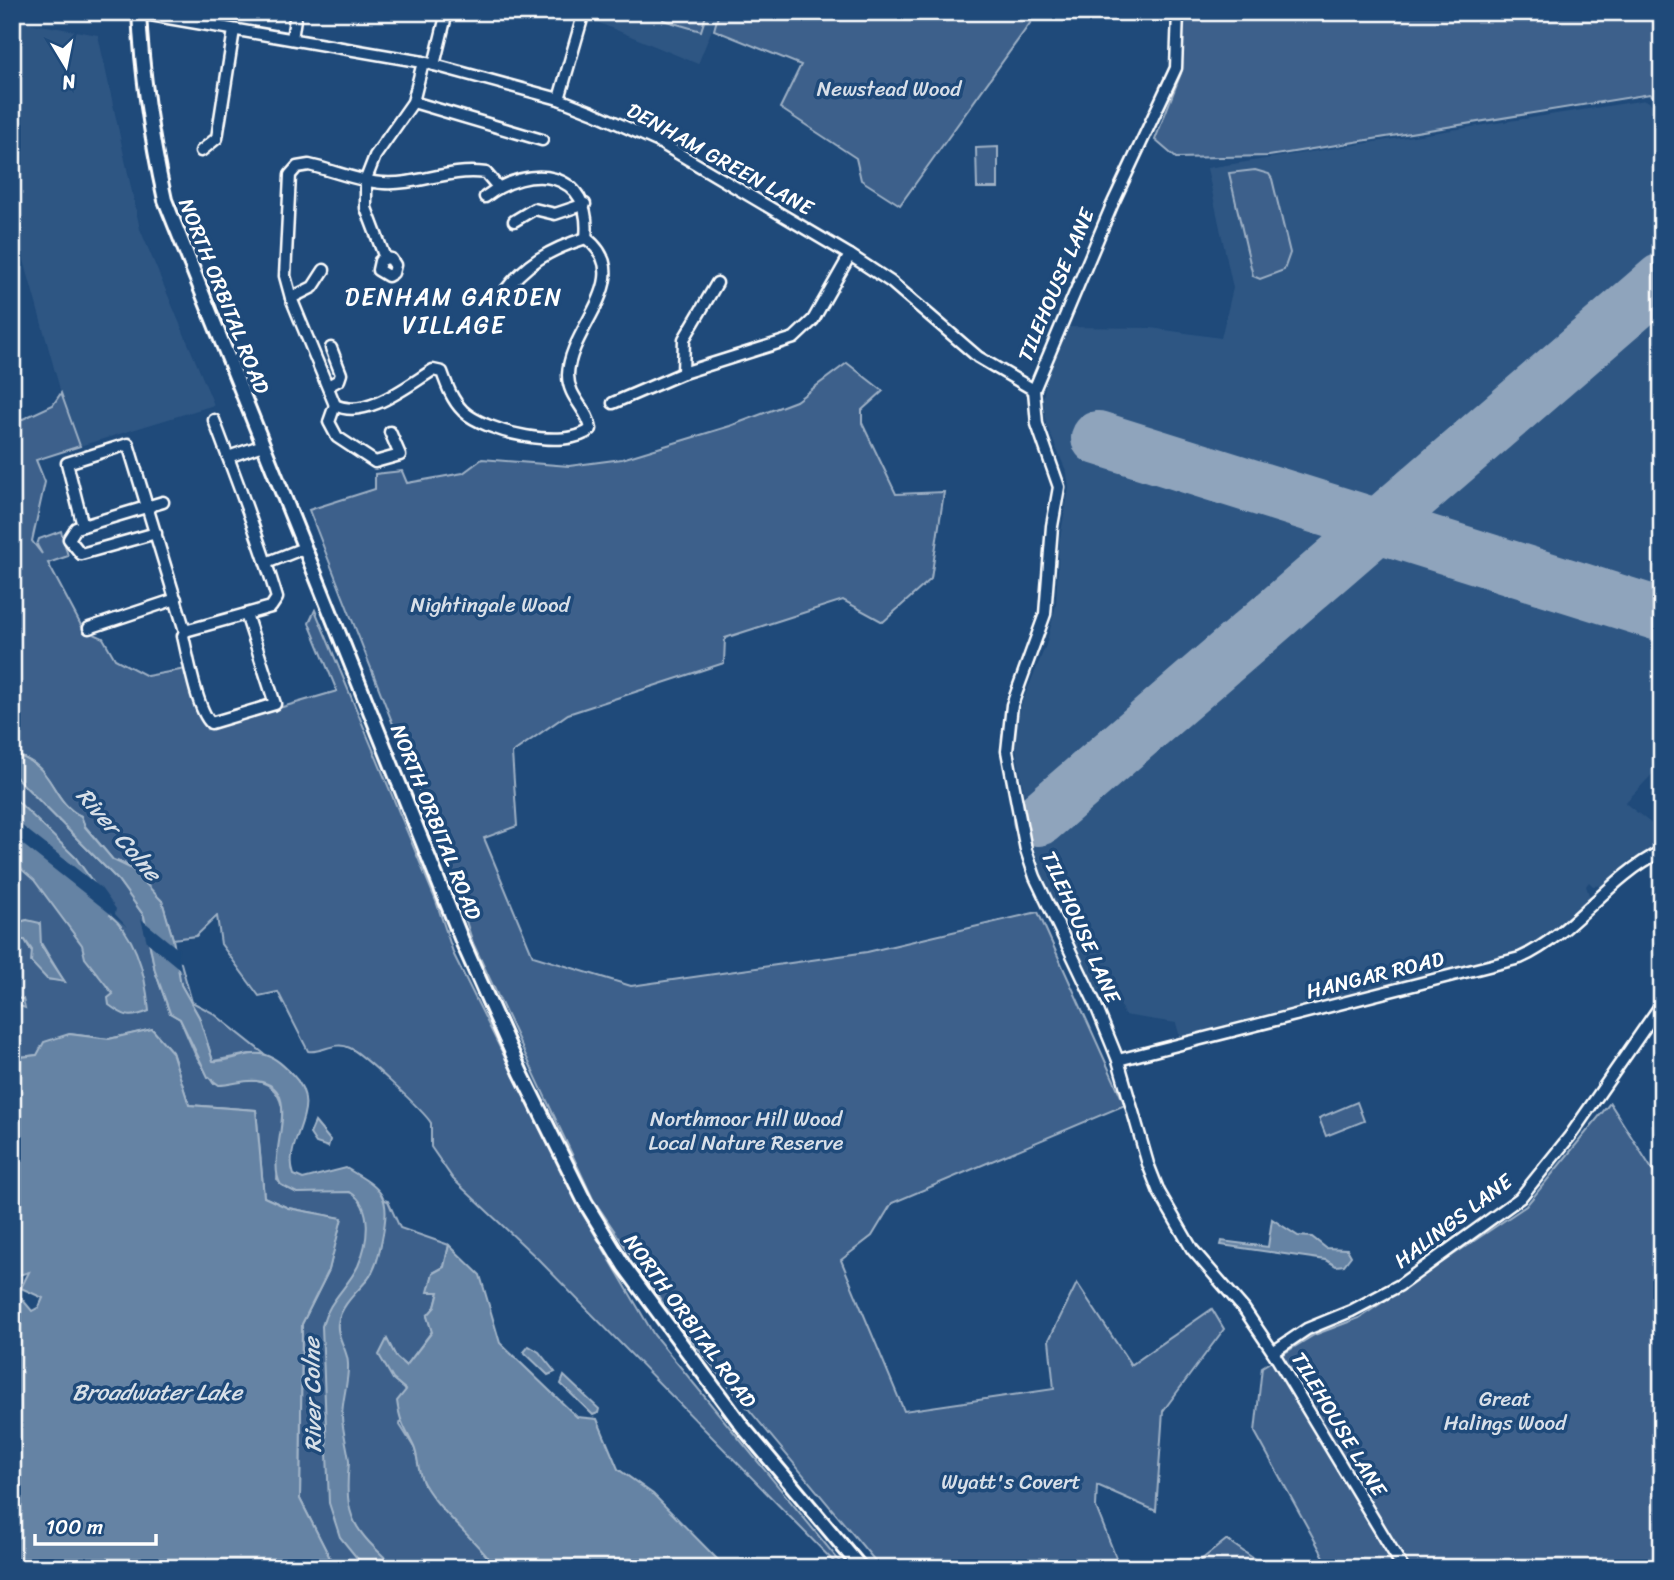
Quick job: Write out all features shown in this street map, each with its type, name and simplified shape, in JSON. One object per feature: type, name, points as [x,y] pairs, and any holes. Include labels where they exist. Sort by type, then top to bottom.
[{"type":"main road","name":"NORTH ORBITAL ROAD","points":[[139,13],[141,68],[149,127],[165,200],[463,943],[521,1073],[585,1202],[624,1266],[743,1427],[861,1568]]},
{"type":"street","points":[[292,39],[296,12]]},
{"type":"street","points":[[434,65],[447,12]]},
{"type":"street","points":[[559,99],[584,12]]},
{"type":"street","name":"TILEHOUSE LANE","points":[[1178,12],[1177,68],[1111,205],[1034,390],[1037,424],[1059,487],[1052,526],[1045,614],[1012,705],[1007,751],[1026,850],[1035,877],[1094,1001],[1118,1060],[1148,1164],[1166,1204],[1192,1249],[1244,1308],[1273,1352],[1403,1568]]},
{"type":"street","name":"DENHAM GREEN LANE","points":[[139,13],[170,15],[234,30],[423,62],[559,99],[659,142],[850,255],[891,282],[978,357],[1034,390]]},
{"type":"street","points":[[201,151],[217,138],[234,30]]},
{"type":"street","points":[[385,258],[366,208],[366,179],[375,156],[414,102],[423,62]]},
{"type":"street","points":[[414,102],[542,140]]},
{"type":"street","points":[[390,432],[400,455],[375,462],[337,437],[330,422],[335,405],[291,298],[285,276],[290,175],[297,167],[309,164],[366,179],[395,183],[462,170],[486,173],[498,187]]},
{"type":"street","points":[[485,197],[517,178],[538,175],[559,180],[573,190],[585,204],[586,238]]},
{"type":"street","points":[[514,220],[534,209],[555,214],[585,204]]},
{"type":"street","points":[[502,295],[525,267],[558,247],[586,238]]},
{"type":"street","points":[[335,405],[344,409],[357,409],[387,398],[433,370],[442,372],[452,397],[464,412],[523,436],[562,441],[581,438],[590,429],[589,419],[575,401],[569,372],[584,325],[601,299],[606,273],[600,249],[586,238]]},
{"type":"street","points":[[613,403],[683,373],[794,338],[813,320],[850,255]]},
{"type":"street","points":[[291,298],[313,287],[324,270]]},
{"type":"street","points":[[683,373],[684,339],[717,283]]},
{"type":"street","points":[[328,386],[339,380],[341,374],[331,348]]},
{"type":"street","points":[[185,631],[246,614],[275,603],[277,598],[249,508],[214,420]]},
{"type":"street","points":[[83,526],[67,463],[128,444],[185,631],[183,636],[195,683],[206,719],[211,723],[275,704],[246,614]]},
{"type":"street","points":[[228,457],[263,445]]},
{"type":"street","points":[[156,533],[81,554],[69,539],[71,533],[83,526],[163,502]]},
{"type":"street","points":[[266,563],[304,548]]},
{"type":"street","points":[[89,628],[176,599]]},
{"type":"street","name":"HANGAR ROAD","points":[[1118,1060],[1520,958],[1556,939],[1636,864],[1662,851]]},
{"type":"street","name":"HALINGS LANE","points":[[1273,1352],[1307,1329],[1351,1311],[1400,1285],[1520,1198],[1570,1136],[1662,1003]]},
{"type":"shaded area","points":[[595,12],[719,12],[698,64],[592,20]]},
{"type":"shaded area","points":[[12,20],[98,35],[140,229],[214,405],[80,446],[61,393],[17,235],[12,236]]},
{"type":"shaded area","points":[[1646,100],[1662,111],[1662,764],[1625,803],[1662,832],[1662,848],[1632,859],[1605,885],[1593,886],[1589,882],[1586,886],[1590,898],[1558,934],[1523,955],[1181,1041],[1176,1023],[1124,1015],[1113,985],[1098,991],[1045,884],[1034,849],[1014,738],[1021,705],[1046,645],[1056,605],[1059,543],[1069,488],[1067,473],[1046,424],[1043,399],[1047,373],[1064,327],[1151,328],[1221,338],[1233,288],[1207,168]]},
{"type":"green space","points":[[665,12],[707,12],[701,31],[663,20]]},
{"type":"green space","name":"Newstead Wood","points":[[719,12],[1038,12],[900,205],[861,180],[856,158],[780,108],[801,65],[714,30]]},
{"type":"green space","points":[[1182,12],[1662,12],[1662,102],[1650,94],[1269,156],[1176,158],[1155,140],[1181,73]]},
{"type":"green space","points":[[998,147],[998,188],[977,188],[976,148]]},
{"type":"green space","points":[[1255,170],[1269,174],[1272,179],[1290,253],[1284,270],[1260,279],[1253,276],[1229,173]]},
{"type":"green space","points":[[847,363],[883,391],[862,410],[862,423],[896,494],[944,492],[931,579],[883,622],[843,600],[725,638],[724,663],[568,714],[512,753],[517,826],[484,838],[533,956],[631,986],[867,952],[1038,912],[1125,1105],[892,1203],[872,1236],[841,1260],[904,1411],[1054,1389],[1049,1340],[1077,1283],[1131,1365],[1212,1309],[1224,1329],[1163,1411],[1156,1511],[1097,1485],[1096,1507],[1120,1568],[881,1568],[675,1321],[593,1199],[473,943],[447,862],[309,510],[375,489],[375,474],[402,471],[407,483],[463,473],[482,459],[569,466],[622,459],[730,426],[796,401]]},
{"type":"green space","points":[[61,393],[80,446],[36,460],[45,482],[32,541],[42,554],[37,545],[39,539],[61,531],[68,556],[48,563],[83,629],[103,638],[115,659],[147,676],[186,669],[207,729],[337,691],[309,623],[315,610],[436,901],[454,955],[580,1209],[654,1335],[845,1568],[840,1568],[538,1259],[453,1179],[431,1147],[431,1123],[405,1095],[350,1048],[334,1046],[308,1051],[278,992],[259,996],[221,944],[217,916],[196,936],[173,939],[162,901],[124,863],[113,860],[85,826],[81,816],[67,806],[37,766],[12,753],[12,424],[53,405]]},
{"type":"green space","points":[[12,773],[118,880],[144,916],[155,971],[170,1013],[180,1019],[195,1054],[213,1083],[257,1081],[270,1086],[278,1096],[284,1122],[277,1179],[297,1193],[340,1190],[388,1201],[400,1228],[449,1245],[444,1267],[433,1273],[429,1291],[439,1291],[435,1307],[427,1316],[432,1331],[406,1366],[396,1357],[387,1340],[393,1379],[406,1390],[400,1425],[415,1449],[423,1483],[479,1543],[496,1568],[335,1568],[300,1499],[302,1324],[329,1270],[341,1218],[288,1208],[264,1197],[256,1110],[189,1105],[172,1052],[152,1029],[109,1039],[70,1034],[37,1055],[12,1058],[12,1003],[25,1008],[23,999],[12,998],[12,940],[25,940],[47,979],[64,981],[27,920],[12,924]]},
{"type":"green space","points":[[175,961],[181,963],[192,1002],[213,1013],[267,1056],[249,1054],[213,1061],[199,1017],[181,985]]},
{"type":"green space","points":[[1357,1102],[1364,1121],[1326,1136],[1319,1118]]},
{"type":"green space","name":"Great Halings Wood","points":[[1610,1103],[1662,1185],[1662,1560],[1635,1568],[1330,1568],[1255,1432],[1262,1367],[1314,1335],[1359,1318],[1526,1206]]},
{"type":"green space","points":[[1226,1540],[1267,1568],[1205,1568],[1201,1560]]},
{"type":"water","points":[[12,753],[32,762],[43,771],[61,799],[81,816],[85,827],[113,860],[132,869],[162,901],[173,939],[181,985],[199,1017],[213,1061],[252,1054],[266,1055],[283,1065],[302,1087],[305,1112],[293,1149],[294,1175],[303,1179],[346,1168],[369,1182],[382,1195],[386,1212],[385,1224],[374,1270],[342,1310],[338,1328],[348,1364],[342,1417],[349,1460],[348,1499],[351,1512],[362,1534],[396,1568],[365,1568],[340,1537],[329,1503],[322,1326],[329,1309],[354,1274],[362,1257],[367,1226],[363,1207],[350,1192],[297,1193],[281,1185],[277,1173],[282,1110],[280,1096],[272,1086],[257,1081],[219,1085],[208,1077],[180,1019],[170,1013],[155,971],[144,916],[118,880],[12,773]]},
{"type":"water","points":[[12,796],[76,858],[113,911],[110,915],[127,934],[138,958],[149,1011],[128,1016],[109,1005],[108,998],[113,994],[85,958],[82,945],[34,880],[12,861]]},
{"type":"water","points":[[27,920],[40,923],[41,946],[65,982],[47,979],[31,962],[32,950],[25,940],[12,940],[12,924]]},
{"type":"water","name":"Broadwater Lake","points":[[152,1029],[172,1052],[189,1105],[256,1110],[264,1197],[288,1208],[342,1218],[329,1270],[302,1324],[300,1499],[335,1568],[12,1568],[12,1287],[32,1311],[39,1307],[43,1298],[21,1288],[29,1272],[12,1277],[12,1058],[37,1055],[44,1042],[69,1034],[109,1039]]},
{"type":"water","points":[[315,1122],[330,1140],[328,1147],[316,1143],[310,1134]]},
{"type":"water","points":[[1272,1219],[1298,1236],[1312,1237],[1326,1248],[1347,1249],[1351,1256],[1344,1265],[1336,1266],[1326,1260],[1221,1245],[1222,1241],[1268,1247]]},
{"type":"water","points":[[449,1245],[480,1275],[500,1343],[577,1417],[597,1419],[618,1469],[653,1494],[726,1568],[496,1568],[440,1506],[422,1480],[416,1451],[400,1415],[397,1401],[406,1390],[393,1379],[379,1355],[387,1339],[396,1357],[406,1366],[432,1332],[427,1316],[435,1307],[439,1292],[428,1292],[433,1273],[444,1267]]},
{"type":"water","points":[[529,1346],[539,1352],[555,1372],[548,1375],[524,1352]]},
{"type":"water","points":[[564,1376],[599,1409],[598,1413],[593,1415],[561,1384]]},
{"type":"pier","points":[[12,818],[101,888],[116,909],[115,914],[127,927],[12,836]]},
{"type":"pier","points":[[141,919],[178,949],[181,970],[147,942]]},
{"type":"runway","points":[[1039,819],[1662,280]]},
{"type":"runway","points":[[1098,438],[1662,615]]},
{"type":"district","name":"DENHAM GARDEN VILLAGE","points":[[454,311]]},
{"type":"park label","name":"Nightingale Wood","points":[[490,605]]},
{"type":"park label","name":"Northmoor Hill Wood Local Nature Reserve","points":[[746,1131]]},
{"type":"park label","name":"Wyatt's Covert","points":[[1011,1482]]},
{"type":"water label","name":"River Colne","points":[[119,834]]},
{"type":"water label","name":"River Colne","points":[[312,1395]]}]
